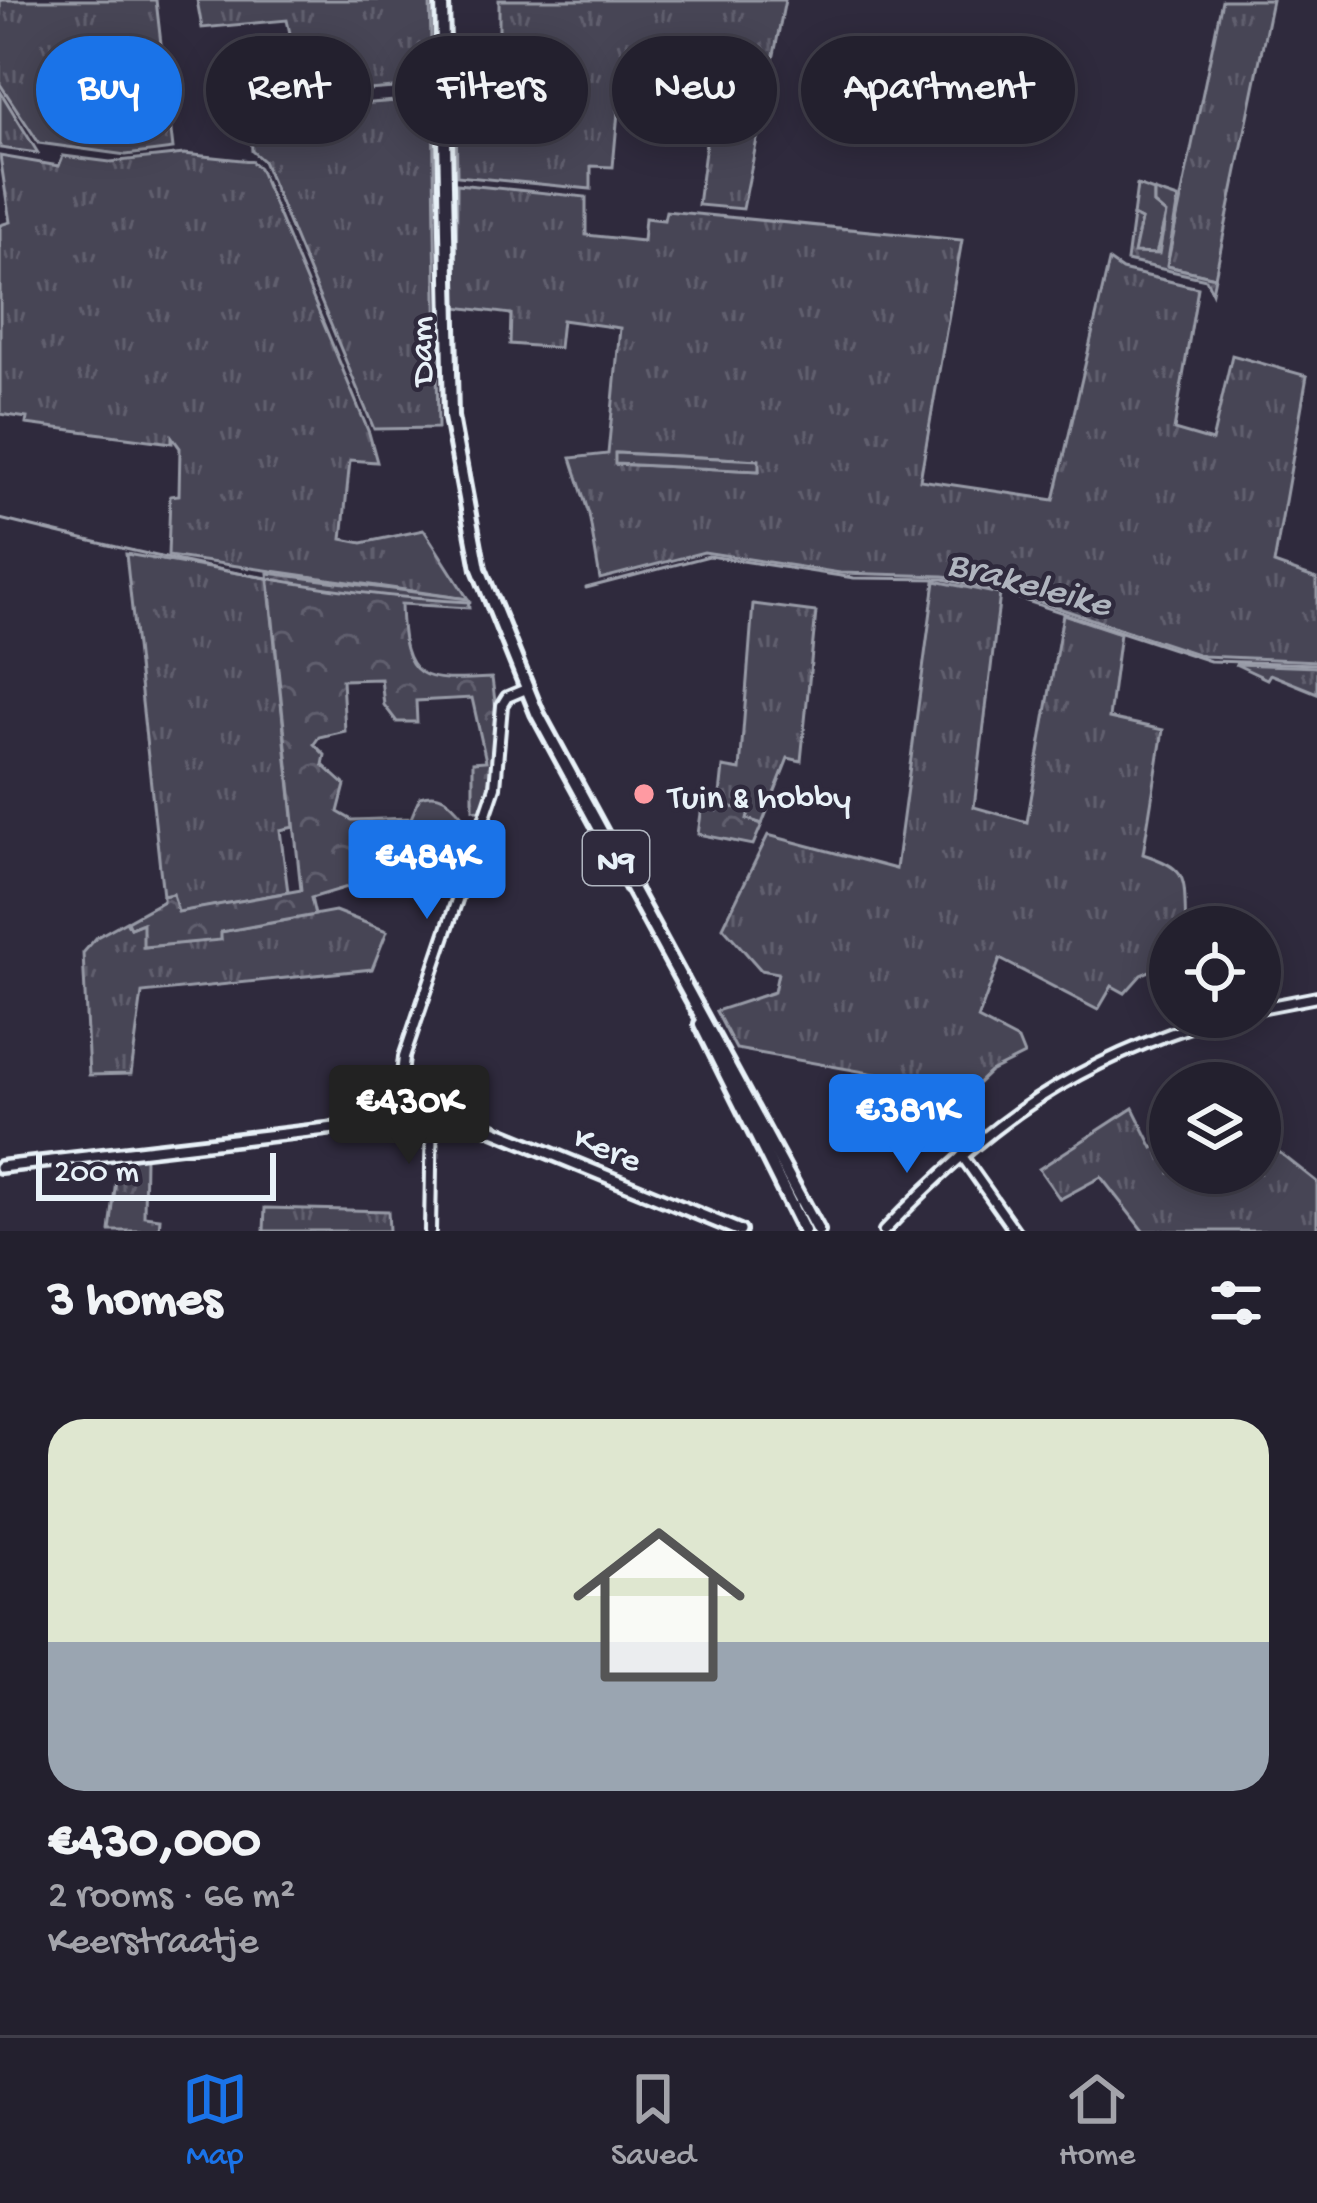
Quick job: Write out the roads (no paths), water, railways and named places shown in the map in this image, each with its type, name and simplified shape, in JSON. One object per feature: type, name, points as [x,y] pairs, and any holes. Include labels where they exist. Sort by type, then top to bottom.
[{"type":"main road","name":"Dam","points":[[442,0],[451,417],[479,569],[526,689]]},
{"type":"main road","name":"N9","points":[[526,689],[818,1231]]},
{"type":"main road","name":"N9","points":[[770,1147],[802,1230]]},
{"type":"street","points":[[0,1168],[335,1128],[399,1103],[396,1092],[404,1057],[486,817],[502,737],[502,705],[507,697],[526,689]]},
{"type":"street","points":[[1281,1005],[1317,997]]},
{"type":"street","points":[[884,1231],[962,1156],[1042,1091],[1170,1038]]},
{"type":"street","name":"Kere","points":[[399,1103],[432,1104],[740,1231]]},
{"type":"street","points":[[430,1231],[432,1104]]},
{"type":"street","points":[[962,1156],[1016,1231]]},
{"type":"waterway","name":"Brakeleike","points":[[0,519],[292,583],[470,602]]},
{"type":"waterway","name":"Brakeleike","points":[[586,588],[709,556],[854,578],[944,579],[996,591],[1210,661],[1317,664]]},
{"type":"place","name":"Tuin & hobby","points":[[644,794]]}]
